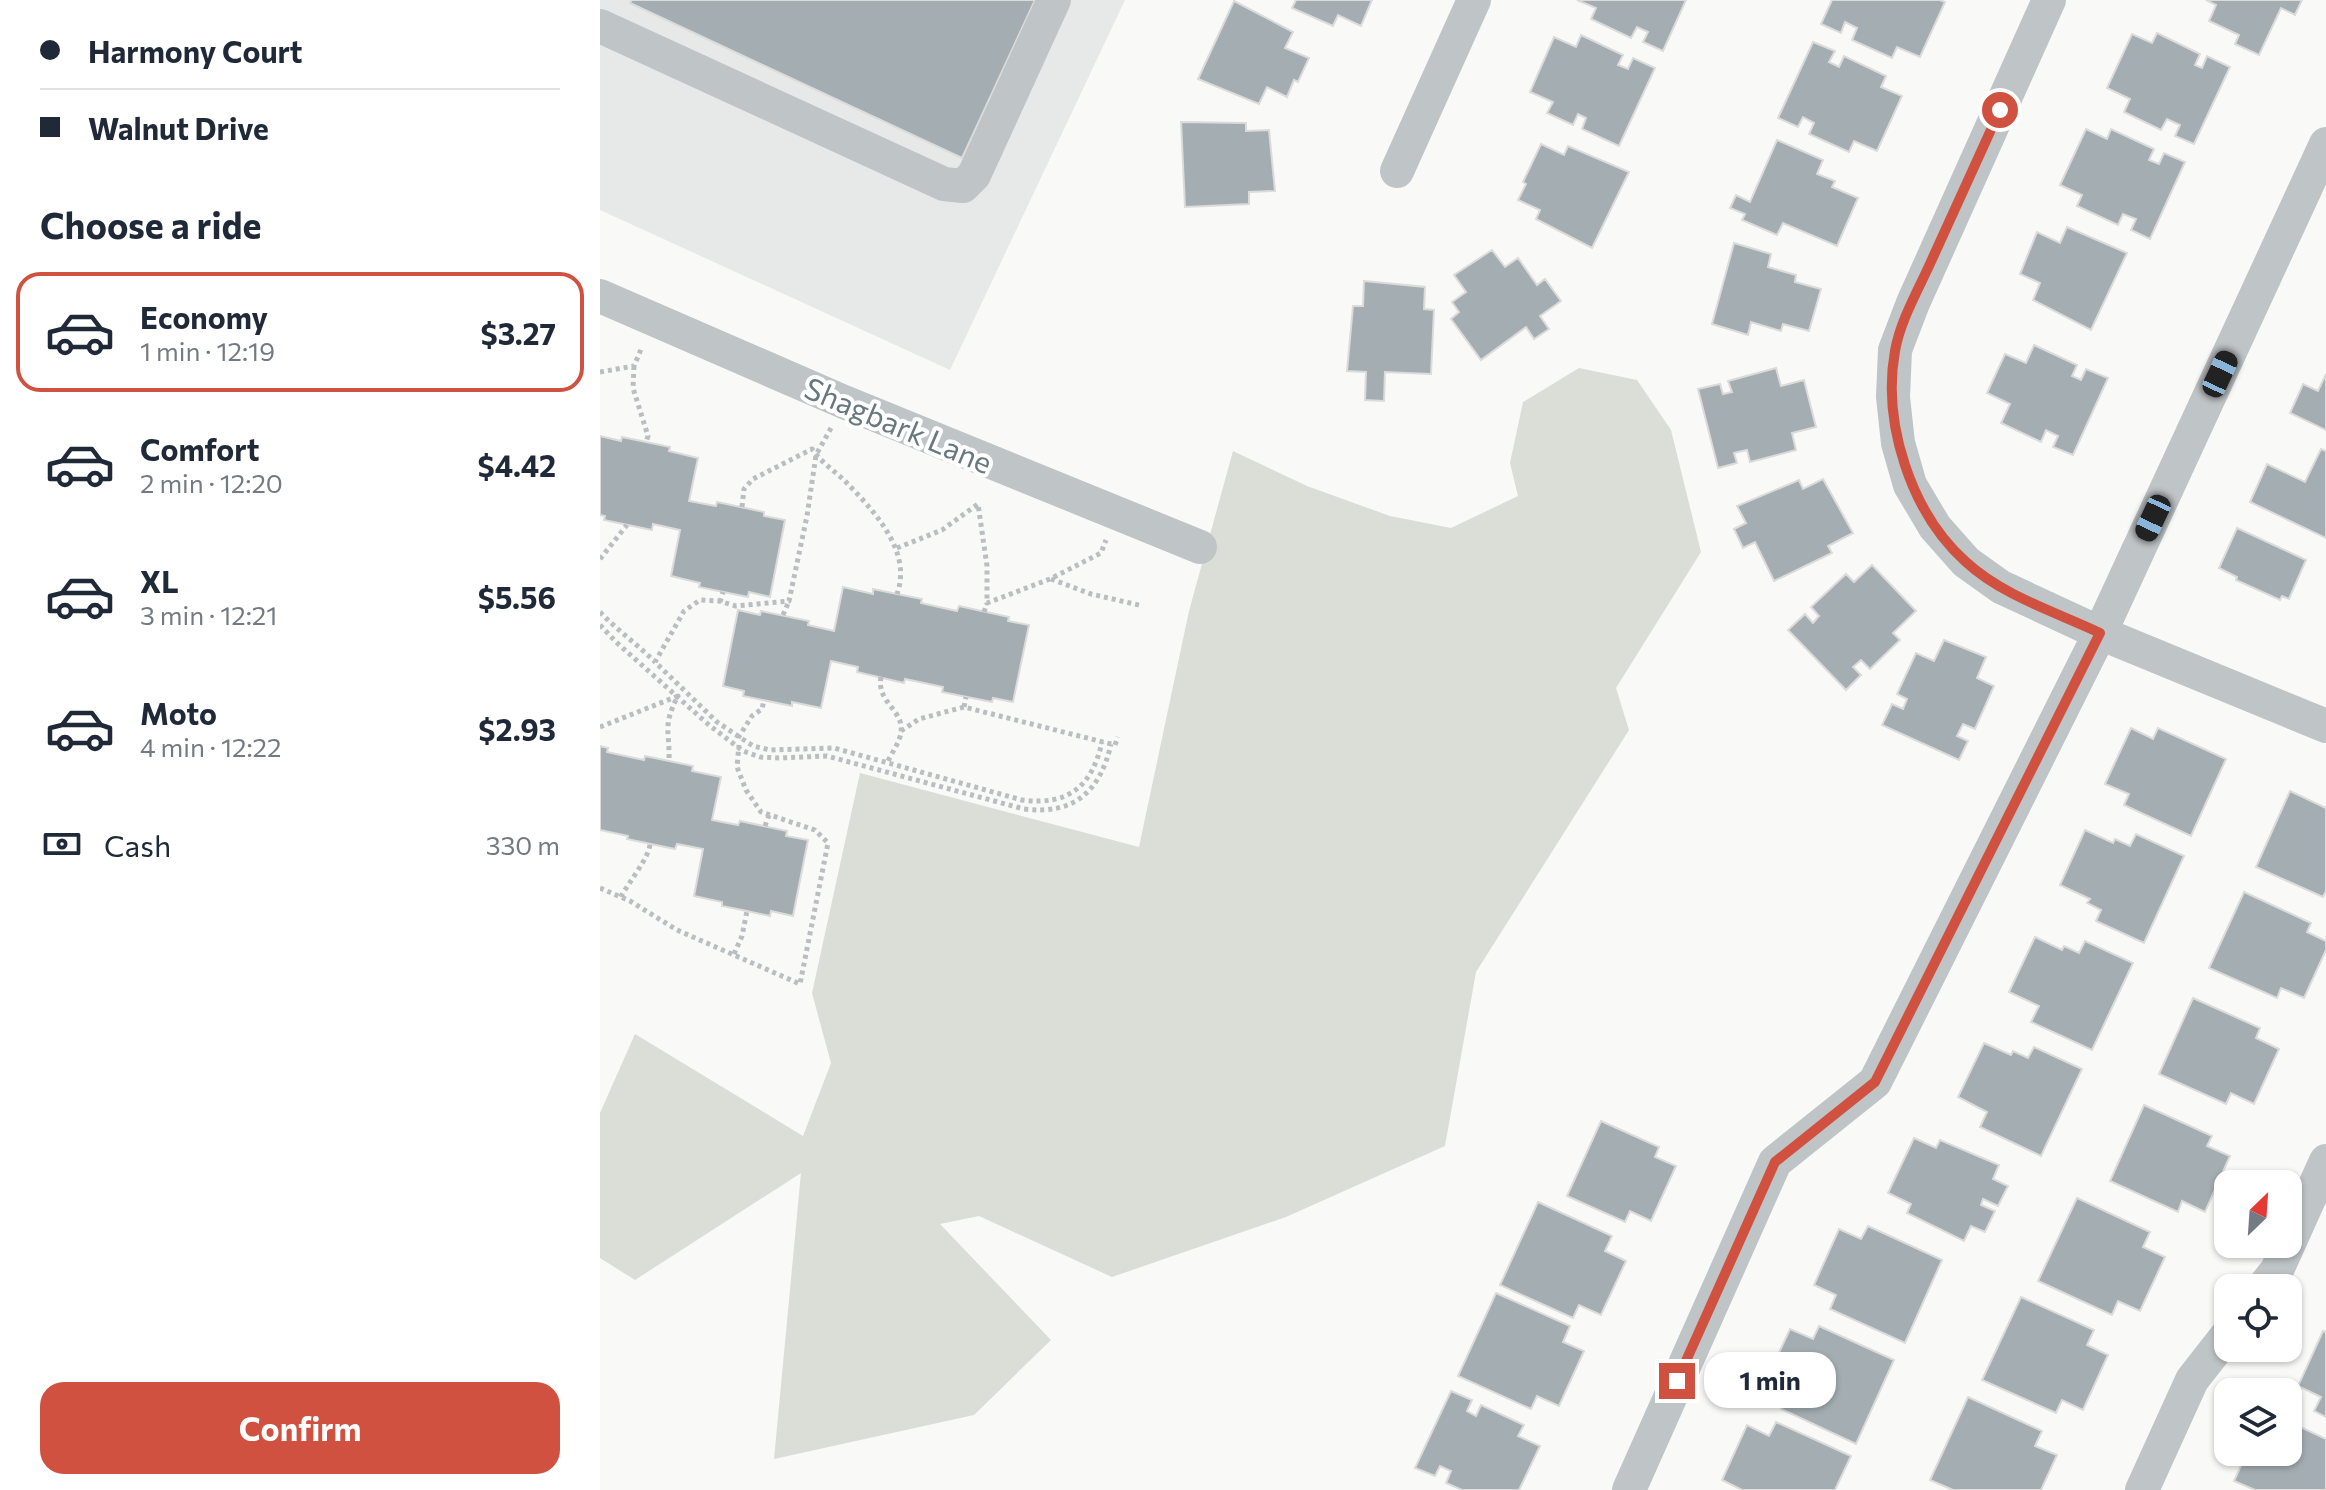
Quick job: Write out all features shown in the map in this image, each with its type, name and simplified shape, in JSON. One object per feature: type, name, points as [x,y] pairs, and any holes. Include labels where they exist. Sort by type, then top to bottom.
[{"type":"street","points":[[600,26],[944,184],[963,186],[974,175],[1054,0]]},
{"type":"street","points":[[1397,171],[1474,0]]},
{"type":"street","points":[[2049,0],[1913,303],[1895,350],[1893,397],[1898,443],[1910,485],[1935,527],[1966,562],[2001,587],[2100,633],[2326,726]]},
{"type":"street","points":[[1629,1490],[1775,1162],[1875,1082],[2100,633],[2326,144]]},
{"type":"street","name":"Shagbark Lane","points":[[600,296],[844,402],[1200,547]]},
{"type":"street","points":[[2274,1274],[2326,1161]]},
{"type":"street","points":[[2142,1490],[2192,1380],[2214,1352]]},
{"type":"path","points":[[646,442],[648,436],[633,388],[634,366],[653,319]]},
{"type":"path","points":[[600,372],[634,366]]},
{"type":"path","points":[[783,615],[789,601],[807,516],[816,455],[844,402]]},
{"type":"path","points":[[742,507],[744,489],[753,479],[812,449],[874,514],[897,548],[902,570],[897,594]]},
{"type":"path","points":[[897,548],[942,530],[978,504],[987,566],[987,603],[984,612]]},
{"type":"path","points":[[600,559],[627,525]]},
{"type":"path","points":[[987,603],[1050,579],[1101,553]]},
{"type":"path","points":[[1050,579],[1091,594],[1143,606]]},
{"type":"path","points":[[720,602],[723,592]]},
{"type":"path","points":[[655,662],[684,611],[700,600],[736,606],[789,601]]},
{"type":"path","points":[[600,612],[740,739],[753,746],[770,750],[834,748],[1039,802],[1058,800],[1075,791],[1095,767],[1102,742]]},
{"type":"path","points":[[600,625],[661,682],[739,747],[760,757],[827,756],[1043,812],[1081,799],[1104,771],[1111,744]]},
{"type":"path","points":[[661,682],[665,673]]},
{"type":"path","points":[[881,677],[880,691],[899,719],[901,731]]},
{"type":"path","points":[[600,727],[678,696]]},
{"type":"path","points":[[669,761],[670,748],[666,737],[668,715],[678,696]]},
{"type":"path","points":[[964,707],[966,697]]},
{"type":"path","points":[[600,888],[677,930],[800,984],[828,843],[815,830],[761,812],[746,790],[737,767],[740,739],[752,716],[762,709],[764,700]]},
{"type":"path","points":[[887,763],[901,731],[919,719],[964,707],[1115,745],[1118,737]]},
{"type":"path","points":[[765,826],[769,815]]},
{"type":"path","points":[[621,897],[649,852],[650,844]]},
{"type":"path","points":[[734,954],[742,936],[747,911]]},
{"type":"shaded area","points":[[600,0],[1125,0],[950,370],[600,210]]},
{"type":"shaded area","points":[[1579,368],[1637,380],[1671,430],[1701,552],[1616,688],[1629,730],[1476,972],[1445,1146],[1286,1217],[1112,1277],[979,1216],[940,1224],[1051,1340],[974,1415],[774,1459],[801,1173],[635,1280],[600,1258],[600,1113],[635,1034],[803,1136],[831,1063],[812,993],[860,773],[1139,847],[1189,611],[1233,451],[1307,486],[1390,516],[1451,528],[1518,496],[1510,463],[1523,402]]},
{"type":"building","points":[[632,0],[1035,0],[962,158],[630,3]]},
{"type":"building","points":[[1296,0],[1372,0],[1361,26],[1338,15],[1333,26],[1292,8]]},
{"type":"building","points":[[1577,0],[1686,0],[1663,51],[1643,42],[1648,32],[1637,27],[1631,38],[1591,19],[1596,8]]},
{"type":"building","points":[[1832,0],[1945,2],[1920,57],[1897,47],[1892,58],[1852,40],[1857,28],[1845,22],[1841,33],[1821,24]]},
{"type":"building","points":[[2206,0],[2302,0],[2295,15],[2281,8],[2259,55],[2235,44],[2239,35],[2209,21],[2216,5]]},
{"type":"building","points":[[1234,1],[1293,32],[1285,48],[1309,58],[1287,97],[1267,87],[1259,104],[1198,79]]},
{"type":"building","points":[[2157,33],[2200,54],[2195,65],[2202,68],[2207,56],[2230,67],[2194,144],[2175,136],[2180,125],[2167,119],[2161,130],[2124,112],[2130,99],[2107,88],[2132,34],[2152,43]]},
{"type":"building","points":[[1581,35],[1623,55],[1618,65],[1628,69],[1633,58],[1655,68],[1619,146],[1582,129],[1586,118],[1578,114],[1573,125],[1547,113],[1553,102],[1530,92],[1554,37],[1576,47]]},
{"type":"building","points":[[1813,42],[1835,51],[1829,62],[1839,67],[1844,56],[1886,76],[1881,87],[1902,96],[1877,151],[1854,141],[1849,152],[1809,134],[1814,123],[1803,117],[1798,127],[1778,118]]},
{"type":"building","points":[[1181,122],[1246,123],[1246,131],[1269,130],[1275,191],[1249,192],[1249,204],[1185,207]]},
{"type":"building","points":[[2086,129],[2107,139],[2111,129],[2154,149],[2149,160],[2159,164],[2164,153],[2185,162],[2150,239],[2131,230],[2136,219],[2123,214],[2118,225],[2077,206],[2082,195],[2060,185]]},
{"type":"building","points":[[1777,140],[1823,160],[1817,174],[1835,181],[1832,187],[1858,198],[1837,246],[1783,223],[1777,235],[1742,220],[1745,214],[1730,208],[1736,195],[1750,202]]},
{"type":"building","points":[[1541,144],[1564,155],[1568,146],[1629,172],[1592,248],[1536,219],[1540,210],[1518,200]]},
{"type":"building","points":[[2067,227],[2127,253],[2091,330],[2033,300],[2040,283],[2020,274],[2037,232],[2060,243]]},
{"type":"building","points":[[1734,243],[1771,254],[1768,267],[1796,275],[1795,282],[1821,289],[1809,331],[1783,324],[1781,331],[1751,322],[1748,335],[1712,324]]},
{"type":"building","points":[[1492,250],[1505,267],[1518,258],[1537,285],[1545,279],[1561,301],[1540,316],[1549,329],[1534,339],[1526,327],[1481,360],[1451,319],[1459,312],[1452,302],[1466,292],[1454,275]]},
{"type":"building","points":[[1364,281],[1425,287],[1424,309],[1434,310],[1431,374],[1385,372],[1384,401],[1365,400],[1366,372],[1347,371],[1353,306],[1363,306]]},
{"type":"building","points":[[2034,345],[2077,365],[2072,376],[2081,380],[2086,369],[2108,378],[2073,455],[2053,447],[2058,436],[2046,430],[2041,442],[2001,423],[2010,404],[1987,393],[2005,354],[2026,363]]},
{"type":"building","points":[[1776,368],[1781,386],[1804,380],[1816,427],[1792,433],[1796,450],[1750,462],[1747,450],[1734,453],[1737,463],[1718,468],[1698,389],[1720,384],[1723,394],[1732,392],[1728,381]]},
{"type":"building","points":[[2326,374],[2326,430],[2290,413],[2303,384],[2318,391]]},
{"type":"building","points":[[600,436],[621,441],[622,437],[670,447],[669,451],[698,458],[689,501],[716,506],[717,502],[785,520],[770,597],[749,592],[748,597],[699,587],[700,583],[671,576],[680,530],[653,524],[652,530],[604,520],[605,516],[600,515]]},
{"type":"building","points":[[2321,449],[2326,451],[2326,538],[2250,502],[2267,464],[2305,482]]},
{"type":"building","points":[[1823,479],[1853,533],[1828,546],[1832,553],[1774,581],[1755,542],[1743,548],[1734,529],[1746,523],[1737,506],[1799,480],[1803,489]]},
{"type":"building","points":[[2237,528],[2306,560],[2289,599],[2282,596],[2280,600],[2236,580],[2237,577],[2219,568]]},
{"type":"building","points":[[1872,565],[1916,611],[1893,633],[1900,640],[1870,669],[1861,660],[1853,667],[1861,675],[1846,690],[1788,630],[1805,614],[1813,623],[1819,616],[1811,607],[1846,574],[1854,582]]},
{"type":"building","points":[[843,587],[873,594],[873,589],[922,599],[921,603],[957,611],[959,606],[1009,617],[1008,621],[1029,625],[1013,702],[993,698],[992,702],[942,692],[943,687],[905,679],[904,683],[857,672],[858,667],[831,661],[821,708],[792,702],[792,706],[743,696],[744,691],[723,686],[738,610],[760,615],[761,611],[809,621],[808,625],[834,631]]},
{"type":"building","points":[[1944,640],[1986,657],[1977,678],[1994,686],[1975,729],[1963,724],[1957,736],[1968,741],[1959,760],[1882,725],[1892,704],[1903,709],[1907,699],[1897,694],[1916,653],[1934,661]]},
{"type":"building","points":[[2131,728],[2153,739],[2158,728],[2226,759],[2191,836],[2124,805],[2129,794],[2105,784]]},
{"type":"building","points":[[600,746],[608,748],[607,752],[693,766],[692,771],[721,777],[712,820],[738,825],[740,821],[787,831],[786,836],[808,840],[793,916],[771,911],[770,916],[722,906],[722,902],[694,896],[703,849],[677,844],[675,849],[600,830]]},
{"type":"building","points":[[2290,791],[2326,808],[2326,891],[2323,897],[2256,867]]},
{"type":"building","points":[[2085,830],[2113,843],[2115,839],[2130,846],[2136,834],[2184,856],[2144,943],[2096,921],[2101,910],[2087,903],[2090,899],[2060,885]]},
{"type":"building","points":[[2244,892],[2311,923],[2307,932],[2326,941],[2326,950],[2304,998],[2281,988],[2277,998],[2209,968]]},
{"type":"building","points":[[2035,937],[2062,950],[2064,946],[2079,953],[2085,941],[2133,963],[2092,1050],[2031,1022],[2039,1006],[2009,992]]},
{"type":"building","points":[[2193,998],[2260,1028],[2256,1038],[2279,1049],[2254,1104],[2231,1093],[2226,1104],[2159,1074]]},
{"type":"building","points":[[1984,1043],[2011,1055],[2013,1051],[2028,1058],[2034,1047],[2082,1069],[2041,1156],[1980,1127],[1987,1112],[1958,1097]]},
{"type":"building","points":[[2144,1105],[2212,1136],[2207,1146],[2230,1156],[2224,1170],[2214,1170],[2214,1192],[2205,1212],[2182,1201],[2178,1212],[2110,1181]]},
{"type":"building","points":[[1601,1121],[1659,1147],[1655,1157],[1676,1166],[1651,1221],[1630,1211],[1625,1222],[1567,1196]]},
{"type":"building","points":[[1914,1138],[1936,1148],[1940,1140],[1999,1165],[1993,1179],[2008,1186],[1998,1206],[1983,1199],[1981,1205],[1995,1211],[1985,1232],[1971,1226],[1964,1241],[1907,1213],[1911,1204],[1888,1193]]},
{"type":"building","points":[[2077,1198],[2150,1232],[2143,1247],[2165,1257],[2140,1311],[2118,1301],[2112,1315],[2038,1281]]},
{"type":"building","points":[[1538,1202],[1612,1236],[1605,1251],[1626,1261],[1601,1315],[1579,1305],[1573,1318],[1500,1285]]},
{"type":"building","points":[[1868,1226],[1942,1260],[1905,1343],[1830,1309],[1836,1295],[1814,1285],[1839,1229],[1861,1239]]},
{"type":"building","points":[[1496,1293],[1570,1326],[1563,1342],[1584,1351],[1559,1406],[1537,1396],[1531,1409],[1458,1376]]},
{"type":"building","points":[[2021,1297],[2094,1330],[2087,1345],[2108,1355],[2083,1410],[2062,1400],[2056,1413],[1982,1380]]},
{"type":"building","points":[[1819,1326],[1894,1360],[1856,1444],[1781,1409],[1787,1395],[1764,1385],[1790,1329],[1813,1339]]},
{"type":"building","points":[[2323,1331],[2326,1332],[2326,1417],[2314,1411],[2321,1397],[2302,1388],[2302,1378]]},
{"type":"building","points":[[1451,1391],[1472,1400],[1467,1411],[1476,1416],[1481,1405],[1524,1425],[1518,1436],[1540,1446],[1519,1490],[1462,1490],[1446,1483],[1451,1471],[1440,1466],[1435,1476],[1415,1468]]},
{"type":"building","points":[[1968,1397],[2042,1431],[2035,1446],[2057,1455],[2041,1490],[1953,1490],[1930,1480]]},
{"type":"building","points":[[1776,1422],[1851,1456],[1835,1490],[1742,1490],[1722,1480],[1747,1425],[1769,1436]]},
{"type":"building","points":[[2302,1428],[2326,1439],[2326,1490],[2255,1490],[2234,1481],[2241,1466],[2302,1466]]},
{"type":"route","points":[[1677,1381],[1775,1162],[1875,1082],[2100,633],[2001,587],[1966,562],[1935,527],[1910,485],[1898,443],[1893,397],[1895,350],[2000,110]]}]
